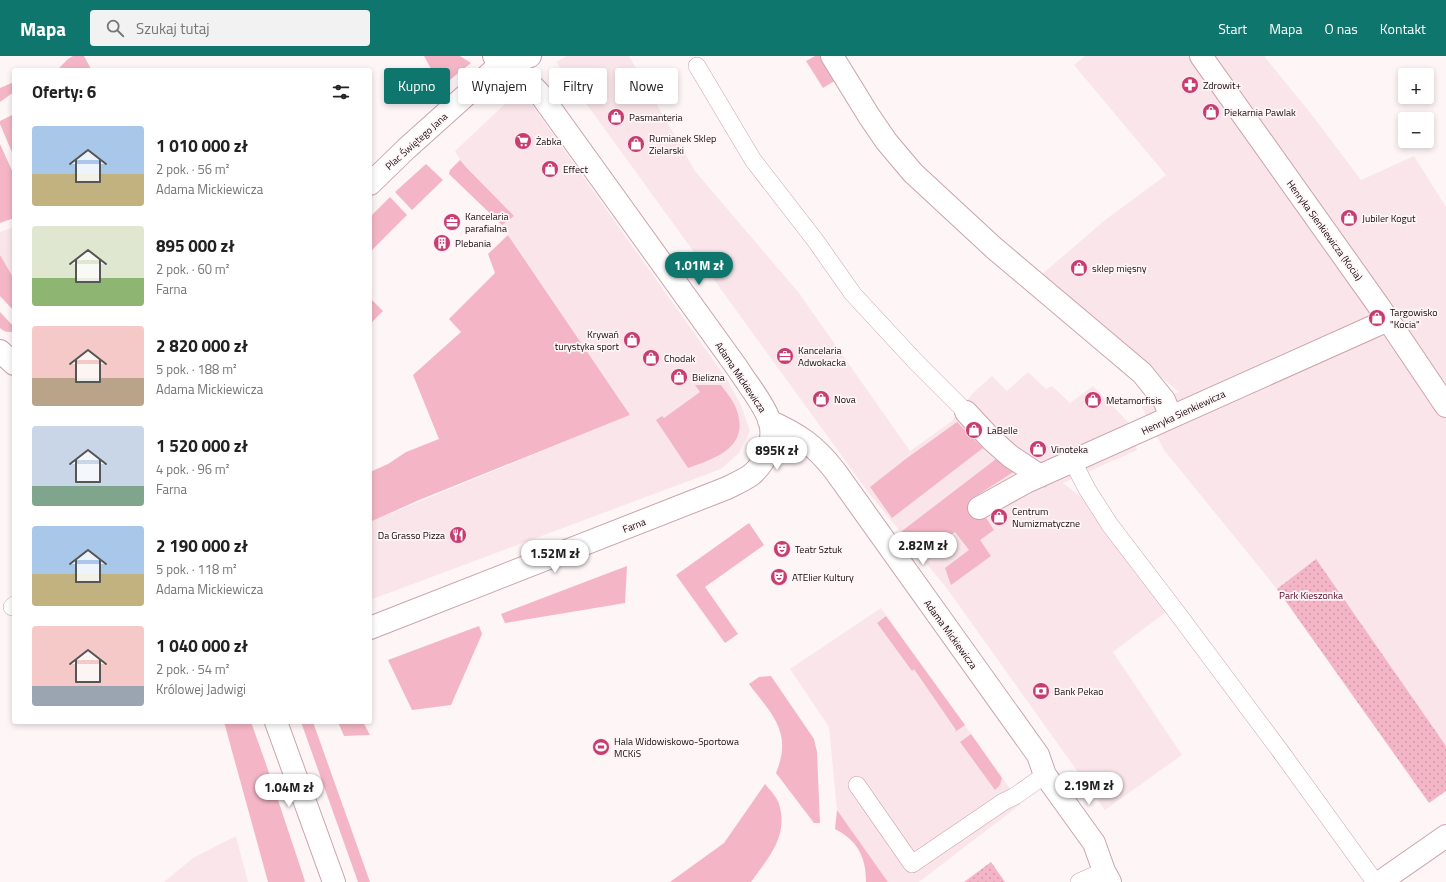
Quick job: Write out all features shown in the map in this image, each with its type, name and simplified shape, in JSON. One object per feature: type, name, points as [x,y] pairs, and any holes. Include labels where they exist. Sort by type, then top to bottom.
[{"type":"street","name":"Plac Świętego Jana","points":[[372,182],[406,149],[494,70],[500,60],[530,56]]},
{"type":"street","points":[[832,56],[886,141],[914,173],[994,248],[1142,373],[1164,400],[1171,417]]},
{"type":"street","name":"Henryka Sienkiewicza (Kocia)","points":[[1201,56],[1388,320],[1446,406]]},
{"type":"street","name":"Adama Mickiewicza","points":[[500,60],[528,80],[544,99],[738,369],[761,405],[769,421],[808,442],[819,452],[835,471],[1038,755],[1045,775],[1094,843],[1107,876]]},
{"type":"street","name":"Henryka Sienkiewicza","points":[[979,508],[1026,482],[1388,320]]},
{"type":"street","points":[[0,351],[12,362]]},
{"type":"street","points":[[966,412],[992,440],[1010,456],[1040,476]]},
{"type":"street","name":"Farna","points":[[372,627],[727,488],[752,474],[765,458],[771,436],[769,421]]},
{"type":"street","points":[[277,724],[334,882]]},
{"type":"street","points":[[1380,882],[1446,836]]},
{"type":"lane","points":[[697,66],[753,160],[815,240],[853,294],[915,361],[966,412]]},
{"type":"lane","points":[[1073,462],[1087,489],[1110,525],[1272,739],[1375,882]]},
{"type":"lane","points":[[857,785],[912,864],[1045,775]]},
{"type":"lane","points":[[1079,882],[1107,876]]},
{"type":"shaded area","points":[[567,56],[629,56],[636,68],[615,68],[615,104],[657,104],[695,171],[799,293],[910,451],[952,421],[972,394],[992,376],[1007,391],[1028,372],[1046,389],[1052,386],[1070,403],[1093,386],[1129,423],[1137,450],[1063,483],[1084,499],[1166,612],[1113,652],[1182,755],[1105,810],[948,590],[868,492],[586,104],[607,104],[607,68],[560,68],[556,62]]},
{"type":"shaded area","points":[[1085,56],[1264,56],[1312,115],[1361,180],[1414,156],[1446,207],[1446,746],[1316,560],[1277,589],[1164,450],[1142,407],[1179,392],[1040,276],[1105,220],[1166,175],[1074,65]]},
{"type":"shaded area","points":[[505,104],[532,104],[726,378],[741,405],[750,431],[739,453],[721,469],[372,599],[372,521],[630,415],[502,225],[513,216],[460,160],[455,151]]},
{"type":"shaded area","points":[[12,228],[12,276],[0,255],[0,232]]},
{"type":"shaded area","points":[[881,608],[1021,804],[919,882],[888,882],[837,810],[829,727],[790,669]]},
{"type":"shaded area","points":[[236,836],[248,882],[164,882],[193,858]]},
{"type":"green space","points":[[73,56],[84,56],[90,68],[59,68]]},
{"type":"green space","points":[[424,56],[460,56],[471,63],[465,68],[458,68],[458,73],[450,80],[450,68],[431,68]]},
{"type":"green space","points":[[815,56],[822,56],[836,80],[823,88],[806,61]]},
{"type":"green space","points":[[12,83],[12,93],[0,102],[0,88]]},
{"type":"green space","points":[[12,115],[12,152],[0,124],[0,121]]},
{"type":"green space","points":[[0,144],[12,171],[12,219],[0,223]]},
{"type":"green space","points":[[460,160],[514,216],[502,225],[449,174],[450,170]]},
{"type":"green space","points":[[426,164],[443,180],[412,210],[395,192]]},
{"type":"green space","points":[[390,197],[407,215],[372,250],[372,215]]},
{"type":"green space","points":[[508,235],[630,415],[419,500],[372,521],[372,471],[388,464],[406,452],[439,439],[413,375],[461,332],[449,319],[495,273],[488,254]]},
{"type":"green space","points":[[0,255],[12,276],[12,309],[0,296]]},
{"type":"green space","points":[[372,300],[383,311],[372,322]]},
{"type":"green space","points":[[0,312],[12,325],[12,332],[7,332],[0,328]]},
{"type":"green space","points":[[695,385],[721,385],[736,408],[739,421],[739,432],[735,441],[728,449],[709,460],[688,468],[656,420],[662,416],[664,418],[700,392]]},
{"type":"green space","points":[[957,422],[983,448],[892,518],[870,487]]},
{"type":"green space","points":[[996,459],[1015,471],[973,498],[994,530],[980,540],[991,556],[951,585],[945,568],[969,550],[955,532],[921,557],[902,531]]},
{"type":"green space","points":[[749,523],[764,545],[705,587],[738,634],[725,643],[676,575]]},
{"type":"green space","name":"Park Kieszonka","points":[[1316,559],[1446,746],[1446,791],[1429,803],[1277,589]]},
{"type":"green space","points":[[627,566],[625,603],[505,623],[501,614]]},
{"type":"green space","points":[[886,616],[965,725],[955,732],[956,730],[914,669],[912,671],[877,623]]},
{"type":"green space","points":[[479,626],[482,634],[451,705],[412,710],[388,660]]},
{"type":"green space","points":[[771,676],[814,739],[817,752],[820,823],[814,823],[776,773],[781,759],[782,746],[778,725],[749,684],[759,677]]},
{"type":"green space","points":[[225,724],[252,724],[305,881],[268,882]]},
{"type":"green space","points":[[302,724],[314,724],[370,882],[358,882]]},
{"type":"green space","points":[[339,724],[364,724],[370,735],[344,736]]},
{"type":"green space","points":[[971,734],[1002,778],[1000,785],[995,790],[960,742]]},
{"type":"green space","points":[[765,784],[778,801],[781,826],[775,846],[751,882],[670,882],[724,843]]},
{"type":"green space","points":[[837,810],[888,882],[866,882],[866,873],[862,857],[855,844],[835,829]]},
{"type":"green space","points":[[991,862],[1005,882],[964,882]]},
{"type":"place","name":"Zdrowit+","points":[[1190,85]]},
{"type":"place","name":"Piekarnia Pawlak","points":[[1211,112]]},
{"type":"place","name":"Pasmanteria","points":[[616,117]]},
{"type":"place","name":"Żabka","points":[[523,141]]},
{"type":"place","name":"Rumianek Sklep Zielarski","points":[[636,144]]},
{"type":"place","name":"Effect","points":[[550,169]]},
{"type":"place","name":"Jubiler Kogut","points":[[1349,218]]},
{"type":"place","name":"Kancelaria parafialna","points":[[452,222]]},
{"type":"place","name":"Plebania","points":[[442,243]]},
{"type":"place","name":"sklep mięsny","points":[[1079,268]]},
{"type":"place","name":"Targowisko \"Kocia\"","points":[[1377,318]]},
{"type":"place","name":"Krywań turystyka sport","points":[[632,340]]},
{"type":"place","name":"Kancelaria Adwokacka","points":[[785,356]]},
{"type":"place","name":"Chodak","points":[[651,358]]},
{"type":"place","name":"Bielizna","points":[[679,377]]},
{"type":"place","name":"Nova","points":[[821,399]]},
{"type":"place","name":"Metamorfisis","points":[[1093,400]]},
{"type":"place","name":"LaBelle","points":[[974,430]]},
{"type":"place","name":"Vinoteka","points":[[1038,449]]},
{"type":"place","name":"Centrum Numizmatyczne","points":[[999,517]]},
{"type":"place","name":"Da Grasso Pizza","points":[[458,535]]},
{"type":"place","name":"Teatr Sztuk","points":[[782,549]]},
{"type":"place","name":"ATElier Kultury","points":[[779,577]]},
{"type":"place","name":"Bank Pekao","points":[[1041,691]]},
{"type":"place","name":"Hala Widowiskowo-Sportowa MCKiS","points":[[601,747]]}]
